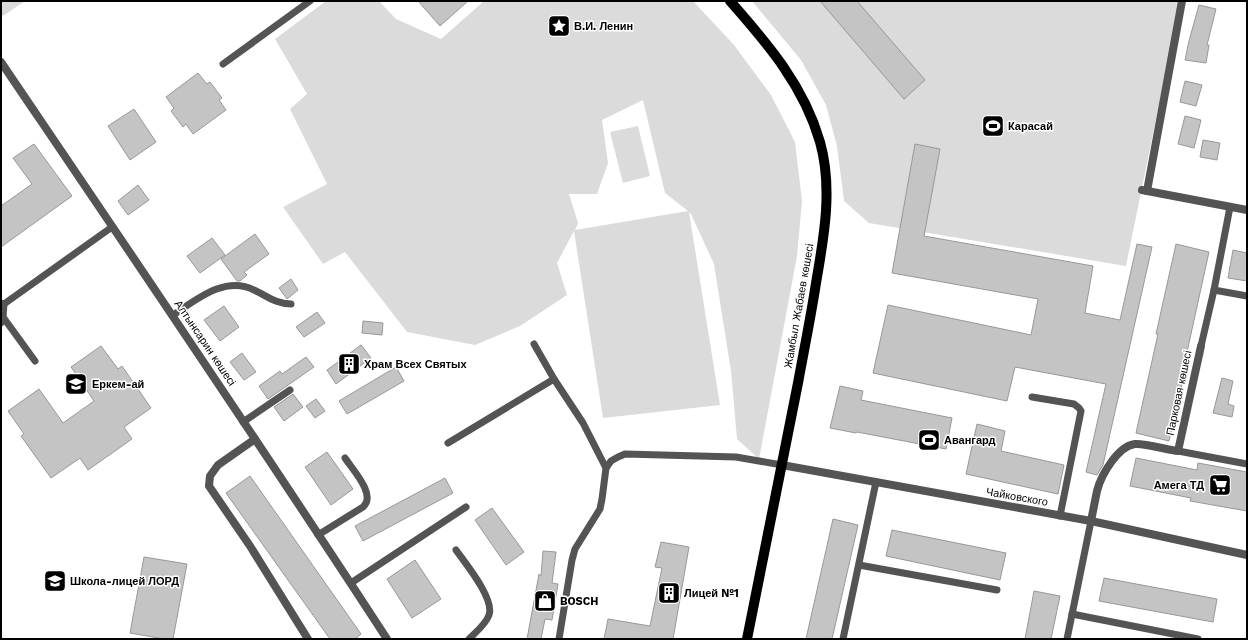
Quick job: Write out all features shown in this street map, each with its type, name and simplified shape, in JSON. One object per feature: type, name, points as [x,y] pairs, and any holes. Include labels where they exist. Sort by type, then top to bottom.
[{"type":"main road","name":"Жамбыл Жабаев көшесі","points":[[730,1],[773,52],[796,84],[811,113],[820,142],[827,176],[823,245],[807,336],[747,639]]},
{"type":"street","points":[[1182,1],[1144,191],[1247,210]]},
{"type":"street","name":"Алтынсарин көшесі","points":[[1,62],[173,315],[387,639]]},
{"type":"street","name":"Парковая көшесі","points":[[1091,521],[1098,489],[1102,479],[1115,458],[1122,450],[1129,445],[1137,444],[1178,452],[1201,346]]},
{"type":"street","points":[[255,439],[218,464],[210,476],[209,486],[250,546],[308,639]]},
{"type":"street","name":"Чайковского","points":[[782,465],[1091,521],[1247,554]]},
{"type":"lane","points":[[223,64],[310,1]]},
{"type":"lane","points":[[1201,346],[1214,290],[1230,208]]},
{"type":"lane","points":[[35,361],[2,320],[2,303],[112,227]]},
{"type":"lane","points":[[173,315],[216,289],[237,286],[247,287],[277,302],[291,304]]},
{"type":"lane","points":[[1214,290],[1247,296]]},
{"type":"lane","points":[[534,344],[554,379],[583,423],[606,468]]},
{"type":"lane","points":[[448,443],[554,379]]},
{"type":"lane","points":[[243,422],[290,390]]},
{"type":"lane","points":[[1032,397],[1074,404],[1080,411],[1060,516]]},
{"type":"lane","points":[[1178,452],[1247,464]]},
{"type":"lane","points":[[559,639],[575,549],[600,509],[606,468],[611,461],[625,454],[736,456],[782,465]]},
{"type":"lane","points":[[318,535],[363,507],[367,502],[368,494],[345,458]]},
{"type":"lane","points":[[843,639],[876,482]]},
{"type":"lane","points":[[350,583],[466,507]]},
{"type":"lane","points":[[1067,639],[1091,521]]},
{"type":"lane","points":[[456,550],[480,584],[487,598],[490,609],[490,614],[486,621],[469,639]]},
{"type":"lane","points":[[859,565],[997,590]]},
{"type":"lane","points":[[1072,614],[1198,639]]},
{"type":"shaded area","points":[[1,1],[25,1],[3,16],[1,13]]},
{"type":"shaded area","points":[[326,1],[379,1],[396,19],[441,39],[484,1],[693,1],[734,45],[771,95],[795,142],[802,201],[797,256],[759,459],[737,439],[731,371],[714,264],[689,212],[720,405],[603,418],[574,231],[557,263],[567,295],[520,326],[475,345],[407,332],[345,252],[323,264],[283,207],[327,184],[290,109],[307,94],[275,39]],"holes":[[[643,100],[665,193],[688,211],[575,230],[578,223],[569,194],[597,194],[608,163],[602,120]]]},
{"type":"shaded area","name":"Карасай","points":[[752,1],[1180,1],[1126,266],[869,223],[844,201],[837,146],[826,105],[801,60]]},
{"type":"shaded area","points":[[638,126],[650,176],[623,183],[610,132]]},
{"type":"building","points":[[418,1],[468,1],[440,26]]},
{"type":"building","points":[[820,1],[857,1],[925,80],[904,99]]},
{"type":"building","points":[[1199,5],[1216,9],[1207,45],[1209,45],[1206,63],[1185,60]]},
{"type":"building","points":[[198,73],[207,84],[210,82],[222,98],[219,100],[226,110],[193,134],[186,124],[183,127],[171,111],[174,108],[166,97]]},
{"type":"building","points":[[1185,81],[1202,85],[1196,106],[1180,102]]},
{"type":"building","points":[[134,109],[156,142],[130,160],[108,126]]},
{"type":"building","points":[[1185,116],[1201,120],[1194,148],[1178,144]]},
{"type":"building","points":[[1203,140],[1220,143],[1217,160],[1200,157]]},
{"type":"building","points":[[34,144],[72,196],[1,247],[1,206],[32,184],[13,158]]},
{"type":"building","points":[[915,144],[940,149],[924,236],[1093,266],[1085,313],[1120,320],[1137,244],[1152,247],[1103,465],[1097,475],[1086,472],[1106,384],[1015,367],[1007,401],[873,373],[888,305],[1031,335],[1038,299],[892,273]]},
{"type":"building","points":[[138,185],[149,200],[128,215],[118,201]]},
{"type":"building","points":[[255,234],[269,254],[244,272],[247,275],[240,281],[237,281],[221,259]]},
{"type":"building","points":[[212,238],[225,255],[200,273],[187,256]]},
{"type":"building","points":[[1176,244],[1209,252],[1187,352],[1189,353],[1169,441],[1136,433]]},
{"type":"building","points":[[1233,250],[1247,253],[1247,281],[1228,278]]},
{"type":"building","points":[[291,279],[298,290],[287,299],[279,288]]},
{"type":"building","points":[[224,306],[239,327],[220,341],[204,320]]},
{"type":"building","points":[[317,312],[325,323],[304,337],[296,327]]},
{"type":"building","points":[[363,321],[383,323],[382,335],[362,333]]},
{"type":"building","name":"Храм Всех Святых","points":[[361,345],[371,358],[336,384],[327,370]]},
{"type":"building","points":[[101,346],[118,369],[122,366],[151,408],[124,427],[132,439],[88,470],[80,458],[51,478],[21,436],[24,434],[8,411],[39,389],[63,423],[94,401],[71,367]]},
{"type":"building","points":[[242,353],[256,372],[244,380],[230,362]]},
{"type":"building","points":[[306,357],[314,367],[268,399],[259,386],[280,371],[282,374]]},
{"type":"building","points":[[396,367],[404,381],[347,414],[339,401]]},
{"type":"building","points":[[1222,378],[1233,381],[1228,404],[1234,406],[1232,417],[1213,413]]},
{"type":"building","points":[[840,386],[863,391],[861,400],[952,418],[946,449],[830,428]]},
{"type":"building","points":[[293,394],[303,407],[284,421],[274,407]]},
{"type":"building","points":[[316,399],[325,411],[315,418],[306,406]]},
{"type":"building","points":[[977,424],[1005,431],[1001,451],[1064,465],[1058,494],[966,474]]},
{"type":"building","points":[[327,452],[353,489],[331,505],[305,467]]},
{"type":"building","points":[[1136,458],[1197,470],[1198,463],[1247,472],[1247,511],[1190,501],[1191,498],[1130,486]]},
{"type":"building","points":[[250,476],[361,634],[355,639],[330,639],[226,493]]},
{"type":"building","points":[[445,478],[453,493],[363,541],[355,526]]},
{"type":"building","points":[[492,508],[524,552],[506,565],[475,520]]},
{"type":"building","points":[[833,519],[858,525],[832,639],[806,639]]},
{"type":"building","points":[[892,530],[1006,553],[1000,580],[886,556]]},
{"type":"building","name":"Лицей №1","points":[[661,542],[689,547],[673,639],[604,639],[608,619],[650,626],[662,568],[655,567]]},
{"type":"building","name":"BOSCH","points":[[543,551],[556,552],[552,583],[558,584],[552,620],[545,619],[541,639],[527,639],[539,574],[541,576]]},
{"type":"building","points":[[144,557],[187,564],[173,639],[164,639],[130,633]]},
{"type":"building","points":[[415,560],[441,599],[412,618],[387,579]]},
{"type":"building","points":[[1104,578],[1217,599],[1213,622],[1099,601]]},
{"type":"building","points":[[1034,591],[1060,596],[1051,639],[1025,639]]},
{"type":"place","name":"В.И. Ленин","points":[[559,26]]},
{"type":"place","name":"Карасай","points":[[993,126]]},
{"type":"place","name":"Храм Всех Святых","points":[[349,364]]},
{"type":"place","name":"Еркем-ай","points":[[76,384]]},
{"type":"place","name":"Авангард","points":[[929,440]]},
{"type":"place","name":"Амега ТД","points":[[1220,485]]},
{"type":"place","name":"Школа-лицей ЛОРД","points":[[55,581]]},
{"type":"place","name":"Лицей №1","points":[[669,593]]},
{"type":"place","name":"BOSCH","points":[[545,601]]}]
